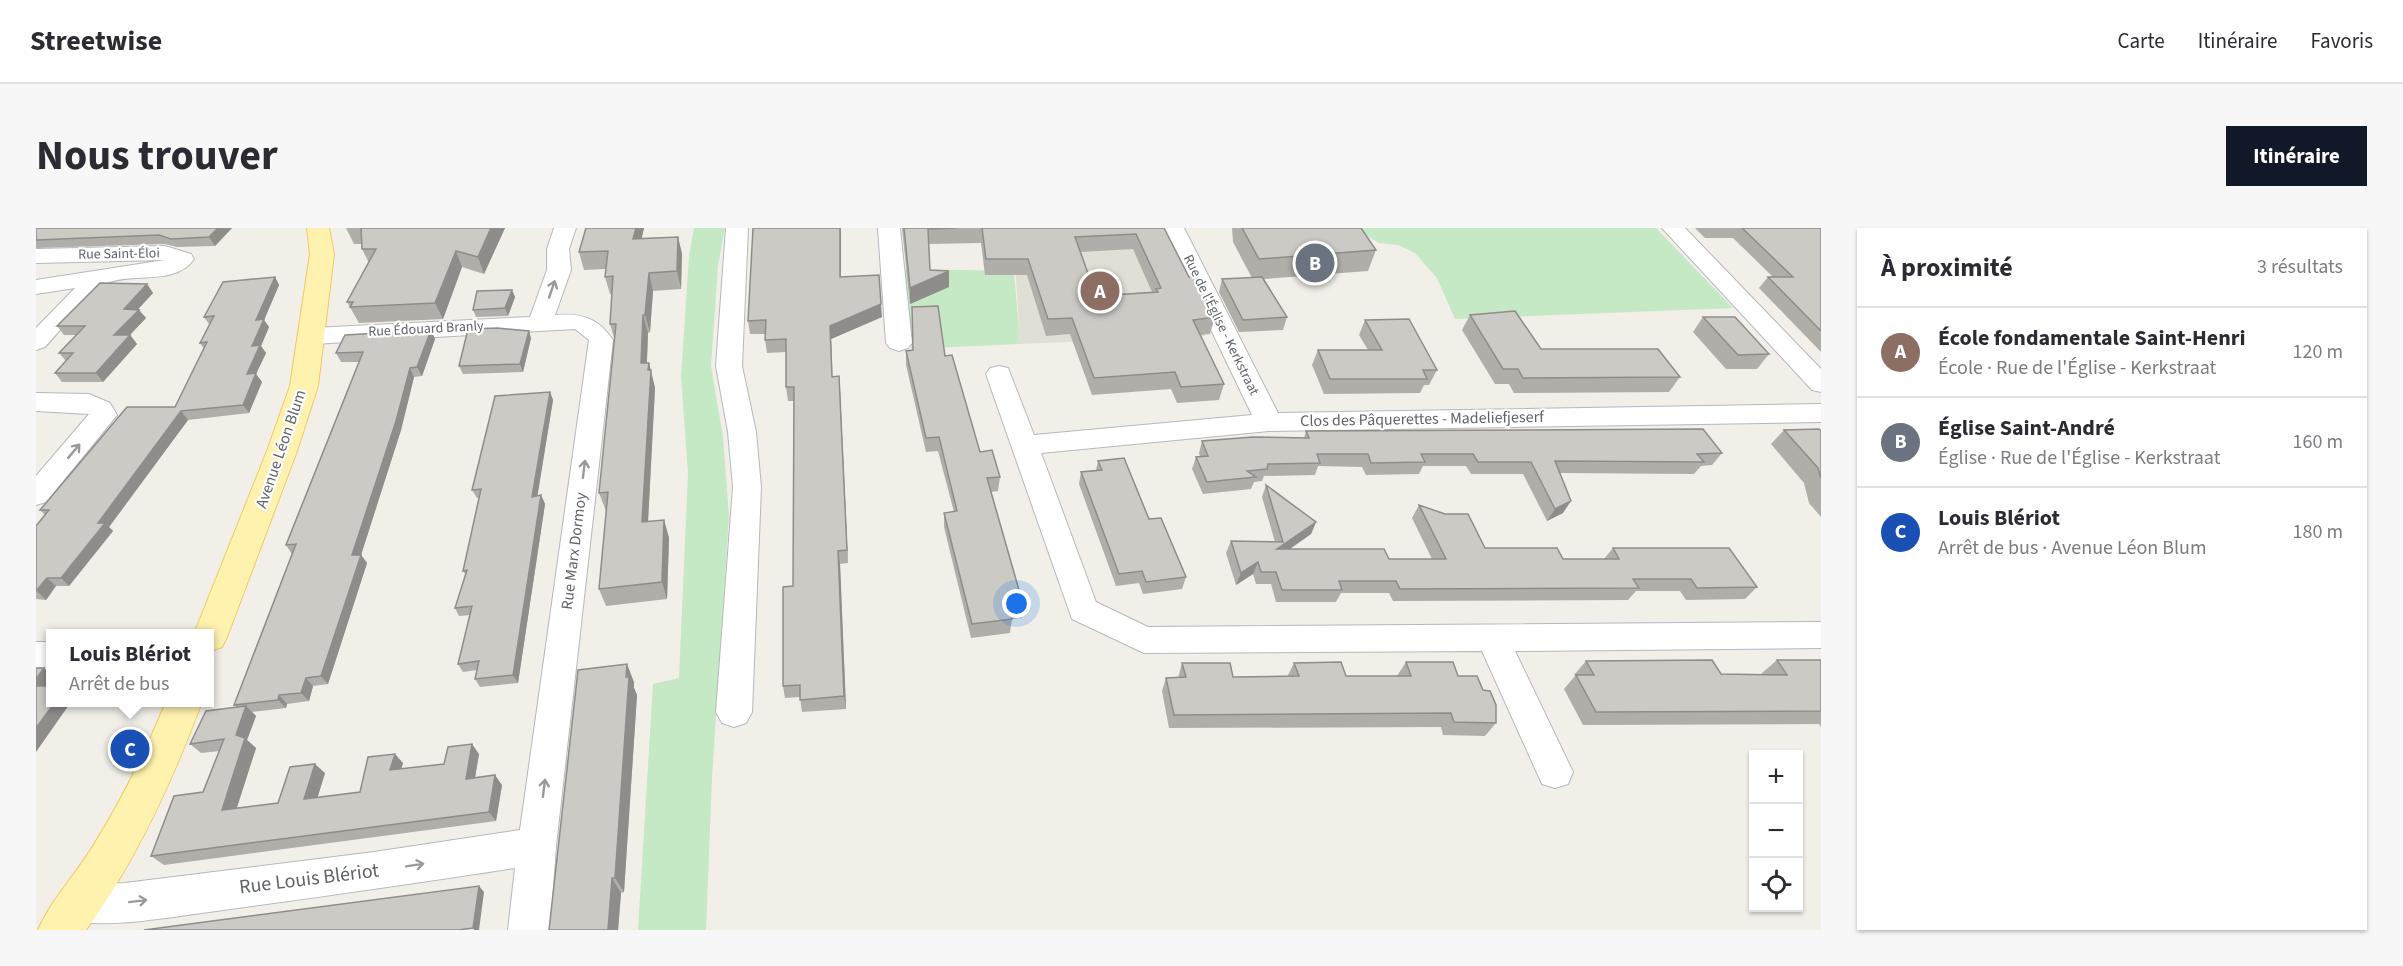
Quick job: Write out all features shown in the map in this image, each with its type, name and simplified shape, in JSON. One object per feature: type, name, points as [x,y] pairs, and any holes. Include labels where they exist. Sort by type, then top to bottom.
[{"type":"main road","name":"Avenue Léon Blum","points":[[213,629],[282,451],[303,386],[313,336],[324,237]]},
{"type":"main road","points":[[70,922],[151,777],[182,707]]},
{"type":"street","points":[[540,324],[559,270],[558,249],[565,228]]},
{"type":"street","points":[[734,712],[747,487],[742,432],[729,366],[737,228]]},
{"type":"street","points":[[889,228],[899,343]]},
{"type":"street","name":"Rue de l'Église - Kerkstraat","points":[[1173,228],[1269,422]]},
{"type":"street","points":[[1673,228],[1821,384]]},
{"type":"street","name":"Rue Saint-Éloi","points":[[36,256],[165,254],[183,258],[171,266],[36,286]]},
{"type":"street","name":"Rue Saint-Éloi","points":[[36,342],[98,278]]},
{"type":"street","name":"Rue Marx Dormoy","points":[[529,930],[537,846],[601,339],[594,328],[584,323],[540,324]]},
{"type":"street","name":"Rue Édouard Branly","points":[[313,336],[540,324]]},
{"type":"street","points":[[999,374],[1083,610],[1144,640],[1821,635]]},
{"type":"street","points":[[36,402],[89,403],[102,409],[103,415],[36,495]]},
{"type":"street","name":"Clos des Pâquerettes - Madeliefjeserf","points":[[1025,445],[1269,422],[1821,413]]},
{"type":"street","points":[[1492,636],[1555,772]]},
{"type":"street","name":"Rue Louis Blériot","points":[[70,922],[125,903],[362,873],[537,846]]},
{"type":"shaded area","points":[[1158,237],[1205,336],[1020,344],[1014,246]]},
{"type":"green space","points":[[694,228],[725,228],[718,266],[711,366],[723,437],[729,515],[712,778],[706,930],[638,930],[653,684],[679,678],[688,474],[681,376],[689,256]]},
{"type":"green space","points":[[1354,228],[1656,228],[1733,308],[1455,319],[1437,278],[1415,253],[1398,245],[1379,243]]},
{"type":"green space","points":[[905,269],[1014,271],[1020,344],[911,349]]},
{"type":"building","points":[[36,228],[218,228],[209,237],[171,239],[159,235],[36,240]]},
{"type":"building","points":[[361,228],[491,228],[478,257],[456,251],[435,303],[350,307],[353,302],[347,302],[376,249],[362,249]]},
{"type":"building","points":[[586,228],[636,228],[633,239],[678,237],[677,271],[649,273],[645,315],[643,315],[641,363],[649,363],[648,370],[651,370],[642,522],[664,520],[662,582],[599,589],[608,492],[599,493],[616,324],[610,324],[613,276],[605,277],[608,251],[579,252]]},
{"type":"building","points":[[753,228],[840,228],[840,277],[879,275],[881,304],[830,326],[832,377],[839,376],[847,550],[838,551],[844,696],[800,700],[800,685],[783,686],[783,587],[793,586],[794,387],[786,387],[786,339],[765,340],[766,320],[748,321]]},
{"type":"building","points":[[904,228],[956,228],[928,229],[930,270],[949,271],[910,288]]},
{"type":"building","points":[[982,228],[1164,228],[1189,277],[1195,277],[1215,317],[1193,320],[1224,384],[1181,387],[1175,372],[1094,378],[1072,318],[1048,319],[1028,259],[986,259]],"holes":[[[1136,234],[1161,288],[1156,289],[1158,292],[1096,296],[1075,237]]]},
{"type":"building","points":[[1242,228],[1361,228],[1376,250],[1259,259]]},
{"type":"building","points":[[1742,228],[1821,228],[1821,331],[1768,277],[1793,277]]},
{"type":"building","points":[[275,277],[256,320],[264,319],[252,346],[260,345],[247,374],[256,373],[243,405],[181,411],[98,523],[105,523],[61,578],[47,578],[36,591],[36,526],[49,510],[40,510],[127,407],[175,407],[207,342],[200,343],[214,316],[204,317],[223,282]]},
{"type":"building","points":[[1262,277],[1287,317],[1243,320],[1222,279]]},
{"type":"building","points":[[100,283],[147,284],[124,309],[139,310],[114,335],[130,335],[96,373],[55,373],[73,353],[59,353],[85,326],[57,326]]},
{"type":"building","points":[[512,290],[505,308],[473,310],[477,291]]},
{"type":"building","points":[[938,306],[945,356],[952,355],[980,452],[992,450],[1000,477],[987,478],[1023,604],[1008,606],[1012,619],[972,624],[944,513],[957,511],[939,437],[926,438],[906,351],[913,350],[912,307]]},
{"type":"building","points":[[1515,311],[1541,349],[1658,349],[1680,377],[1523,378],[1518,369],[1503,369],[1470,315]]},
{"type":"building","points":[[1703,317],[1735,317],[1769,354],[1738,355]]},
{"type":"building","points":[[1409,319],[1437,370],[1423,370],[1427,379],[1330,379],[1318,350],[1382,350],[1365,320]]},
{"type":"building","points":[[497,328],[529,331],[520,364],[459,366],[468,329]]},
{"type":"building","points":[[431,330],[417,367],[410,368],[396,421],[352,555],[361,555],[321,676],[306,678],[301,693],[279,695],[278,700],[234,705],[296,544],[286,545],[363,352],[336,353],[345,335]]},
{"type":"building","points":[[550,392],[532,497],[541,495],[513,675],[475,679],[479,661],[458,664],[472,606],[455,608],[467,570],[463,571],[481,489],[472,490],[495,396]]},
{"type":"building","points":[[1703,429],[1722,453],[1697,454],[1704,462],[1555,461],[1571,501],[1555,509],[1531,462],[1478,462],[1473,454],[1421,454],[1425,462],[1371,463],[1368,454],[1317,454],[1320,463],[1268,464],[1267,469],[1247,471],[1256,477],[1207,482],[1196,457],[1208,456],[1202,441],[1253,437],[1309,438],[1306,431]]},
{"type":"building","points":[[1819,429],[1821,431],[1821,478],[1818,468],[1784,430]]},
{"type":"building","points":[[1124,458],[1149,519],[1161,518],[1186,577],[1146,582],[1142,571],[1119,574],[1081,472],[1102,470],[1098,461]]},
{"type":"building","points":[[1266,485],[1316,522],[1277,549],[1384,549],[1389,559],[1446,559],[1419,505],[1445,514],[1468,514],[1485,548],[1557,548],[1563,559],[1619,559],[1613,548],[1729,548],[1757,587],[1697,588],[1691,579],[1633,579],[1639,588],[1400,589],[1396,581],[1339,581],[1342,590],[1282,590],[1276,572],[1261,572],[1258,562],[1241,573],[1231,541],[1283,542]]},
{"type":"building","points":[[1712,660],[1721,674],[1787,675],[1777,660],[1821,660],[1821,711],[1596,712],[1576,675],[1594,675],[1586,661]]},
{"type":"building","points":[[1341,662],[1346,676],[1411,676],[1406,662],[1453,662],[1458,676],[1477,676],[1483,690],[1490,691],[1496,705],[1496,723],[1454,722],[1451,713],[1174,715],[1166,678],[1186,677],[1182,663],[1230,663],[1233,677],[1299,676],[1294,663]]},
{"type":"building","points":[[627,664],[626,677],[629,677],[615,878],[612,878],[608,930],[549,930],[578,670]]},
{"type":"building","points":[[36,668],[44,668],[36,679]]},
{"type":"building","points":[[36,686],[46,686],[46,707],[51,707],[36,728]]},
{"type":"building","points":[[246,706],[236,735],[245,738],[222,810],[278,803],[290,767],[315,764],[304,799],[360,792],[368,757],[395,754],[390,770],[444,764],[448,747],[472,744],[466,779],[495,775],[489,812],[151,856],[174,796],[203,792],[224,739],[190,744],[206,711]]},
{"type":"building","points":[[479,886],[473,928],[458,930],[144,930]]},
{"type":"place","name":"Église Saint-André","points":[[1315,263]]},
{"type":"place","name":"École fondamentale Saint-Henri","points":[[1100,291]]},
{"type":"place","name":"Louis Blériot","points":[[130,749]]}]
